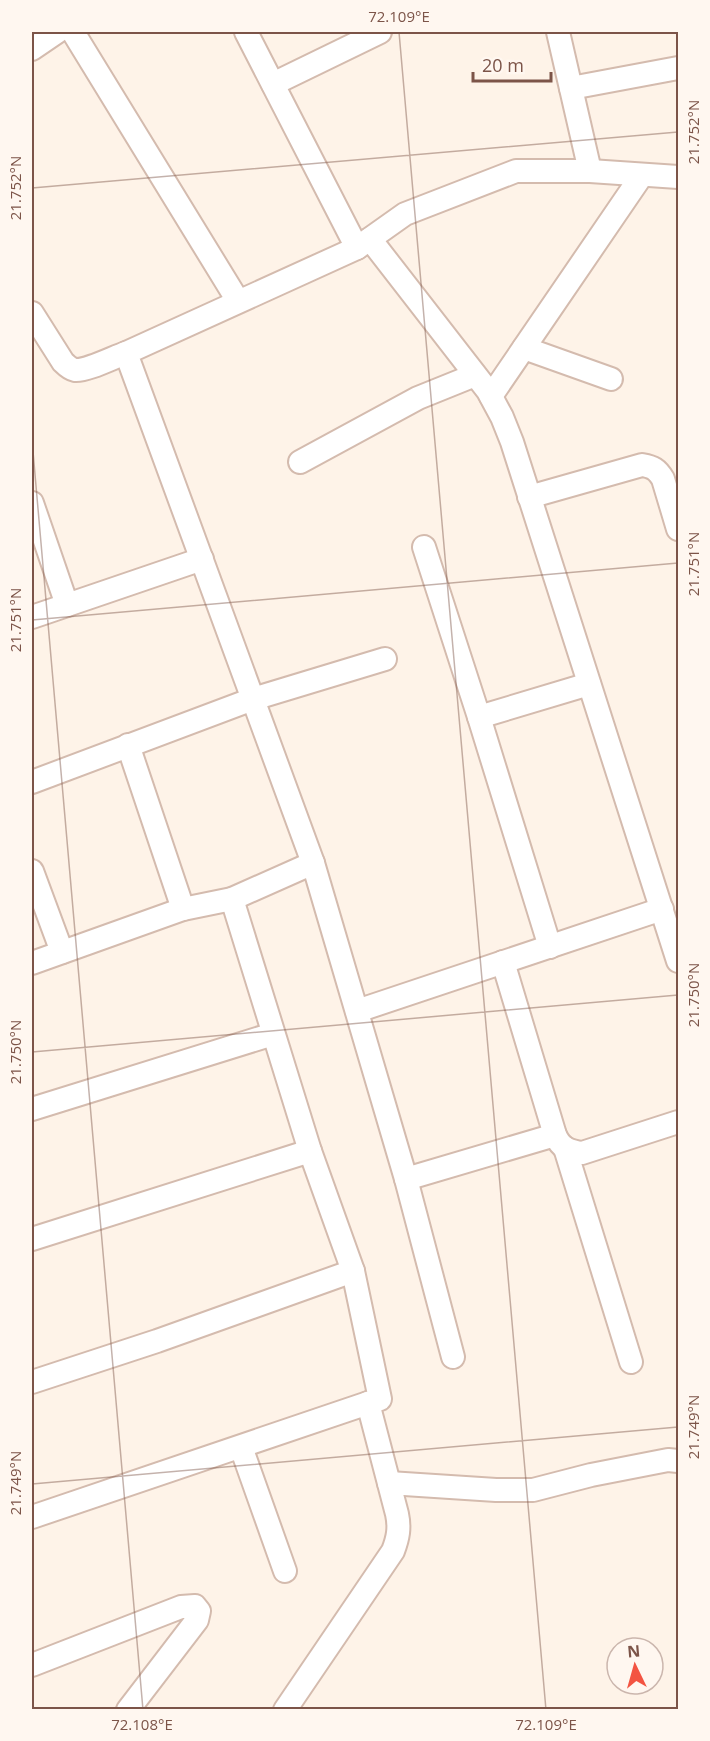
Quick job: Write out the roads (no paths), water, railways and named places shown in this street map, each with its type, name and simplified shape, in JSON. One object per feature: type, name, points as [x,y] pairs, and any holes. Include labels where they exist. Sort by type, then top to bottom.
[{"type":"street","points":[[32,49],[57,32]]},
{"type":"street","points":[[73,32],[238,302]]},
{"type":"street","points":[[246,32],[273,84],[364,243],[491,396],[512,442],[678,961]]},
{"type":"street","points":[[273,84],[380,32]]},
{"type":"street","points":[[558,32],[590,171]]},
{"type":"street","points":[[571,88],[678,68]]},
{"type":"street","points":[[32,313],[63,362],[77,370],[126,353],[364,243],[405,214],[516,171],[590,171],[678,177]]},
{"type":"street","points":[[491,396],[642,175]]},
{"type":"street","points":[[524,348],[611,379]]},
{"type":"street","points":[[126,353],[313,863],[406,1179],[453,1357]]},
{"type":"street","points":[[300,462],[417,398],[475,375]]},
{"type":"street","points":[[530,498],[642,465],[652,466],[659,471],[663,479],[678,529]]},
{"type":"street","points":[[32,503],[67,605]]},
{"type":"street","points":[[424,547],[550,947]]},
{"type":"street","points":[[32,617],[202,559]]},
{"type":"street","points":[[32,782],[253,699],[385,659]]},
{"type":"street","points":[[479,717],[589,684]]},
{"type":"street","points":[[128,745],[183,909]]},
{"type":"street","points":[[32,963],[183,909],[232,899],[313,863]]},
{"type":"street","points":[[32,871],[62,952]]},
{"type":"street","points":[[32,1517],[380,1399],[353,1271],[310,1151],[232,899]]},
{"type":"street","points":[[357,1011],[662,909]]},
{"type":"street","points":[[503,962],[630,1362]]},
{"type":"street","points":[[32,1109],[273,1034]]},
{"type":"street","points":[[560,1142],[570,1152],[582,1153],[678,1122]]},
{"type":"street","points":[[406,1179],[560,1142]]},
{"type":"street","points":[[32,1239],[310,1151]]},
{"type":"street","points":[[32,1382],[157,1341],[353,1271]]},
{"type":"street","points":[[285,1710],[393,1551],[399,1526],[368,1403]]},
{"type":"street","points":[[242,1447],[285,1571]]},
{"type":"street","points":[[389,1484],[533,1490],[591,1475],[668,1460],[678,1461]]},
{"type":"street","points":[[32,1665],[181,1607],[195,1606],[199,1611],[197,1620],[128,1710]]}]
